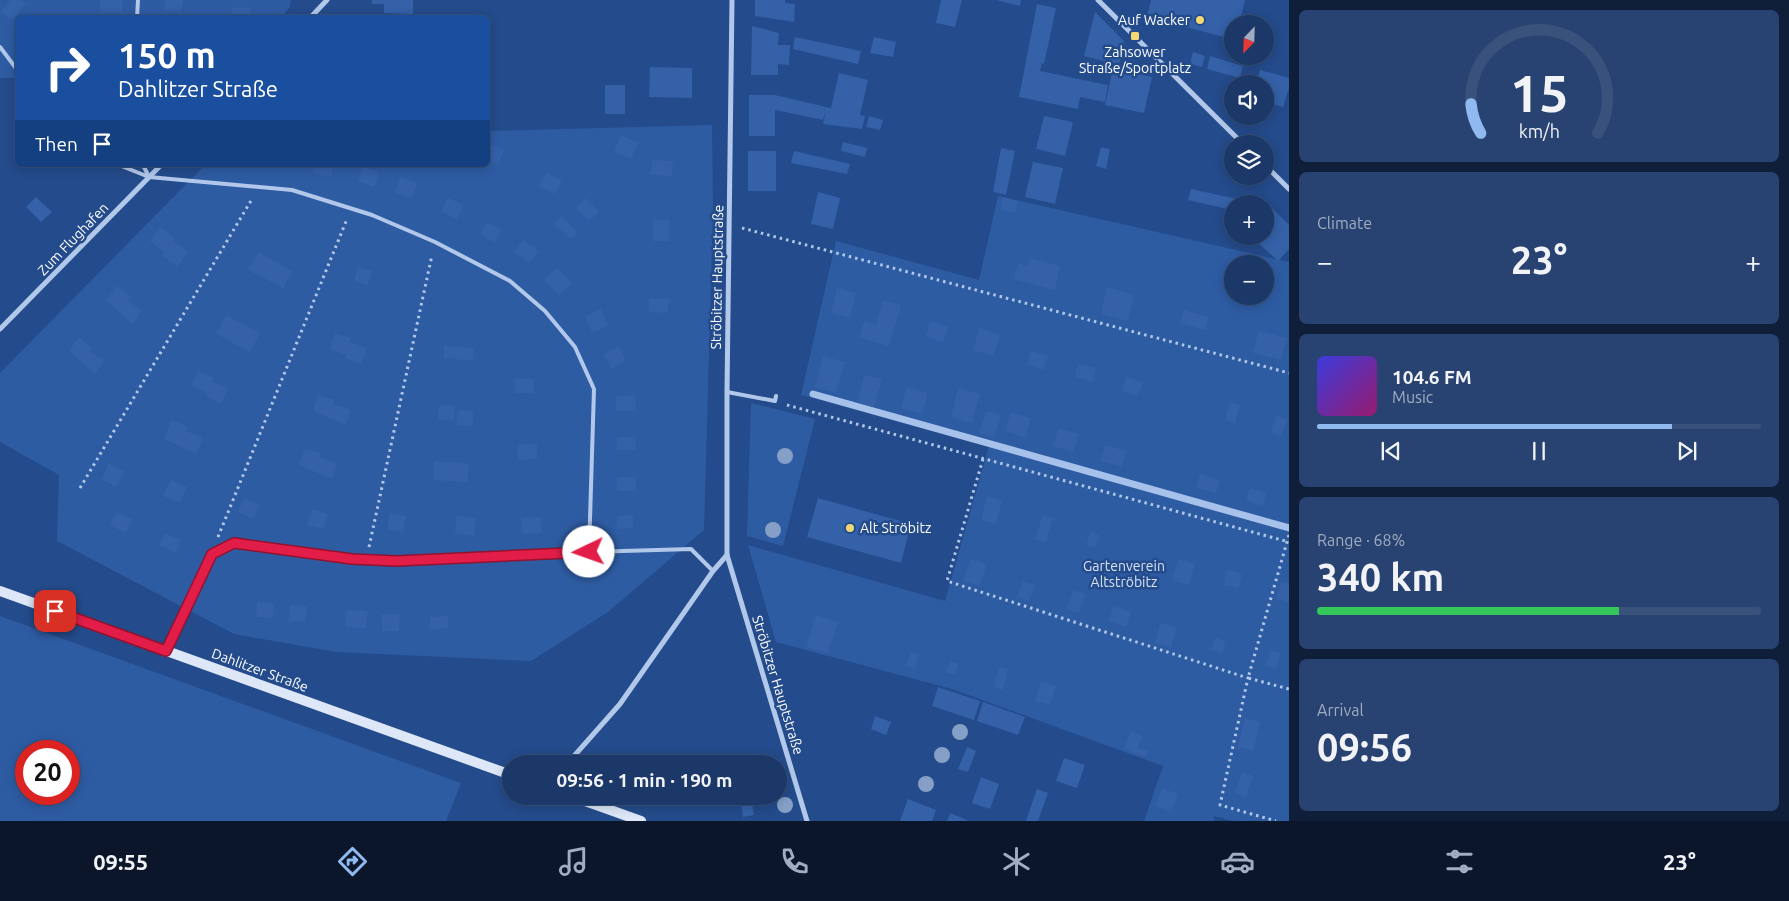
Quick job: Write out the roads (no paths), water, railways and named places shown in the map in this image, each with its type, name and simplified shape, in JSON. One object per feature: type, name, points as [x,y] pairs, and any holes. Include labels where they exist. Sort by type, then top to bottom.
[{"type":"street","points":[[313,15],[327,0]]},
{"type":"street","name":"Ströbitzer Hauptstraße","points":[[732,0],[727,555],[807,821]]},
{"type":"street","points":[[1098,0],[1235,135]]},
{"type":"street","name":"Zum Flughafen","points":[[0,329],[159,167]]},
{"type":"street","points":[[1274,174],[1289,189]]},
{"type":"street","points":[[576,755],[620,704],[713,571],[727,555]]},
{"type":"street","name":"Dahlitzer Straße","points":[[0,592],[502,772]]},
{"type":"street","points":[[596,805],[641,821]]},
{"type":"lane","points":[[137,15],[138,0]]},
{"type":"lane","points":[[0,46],[15,67]]},
{"type":"lane","points":[[124,167],[149,177],[292,190],[351,209],[434,242],[510,281],[545,311],[575,347],[594,389],[589,552]]},
{"type":"lane","points":[[144,167],[149,177]]},
{"type":"lane","points":[[727,392],[775,399]]},
{"type":"lane","points":[[166,651],[212,554],[234,543],[366,560],[396,561],[691,549],[713,571]]},
{"type":"waterway","points":[[813,394],[1289,528]]},
{"type":"place","name":"Auf Wacker","points":[[1200,20]]},
{"type":"place","name":"Zahsower Straße/Sportplatz","points":[[1135,36]]},
{"type":"place","name":"Alt Ströbitz","points":[[850,528]]},
{"type":"park label","name":"Gartenverein Altströbitz","points":[[1124,574]]}]
